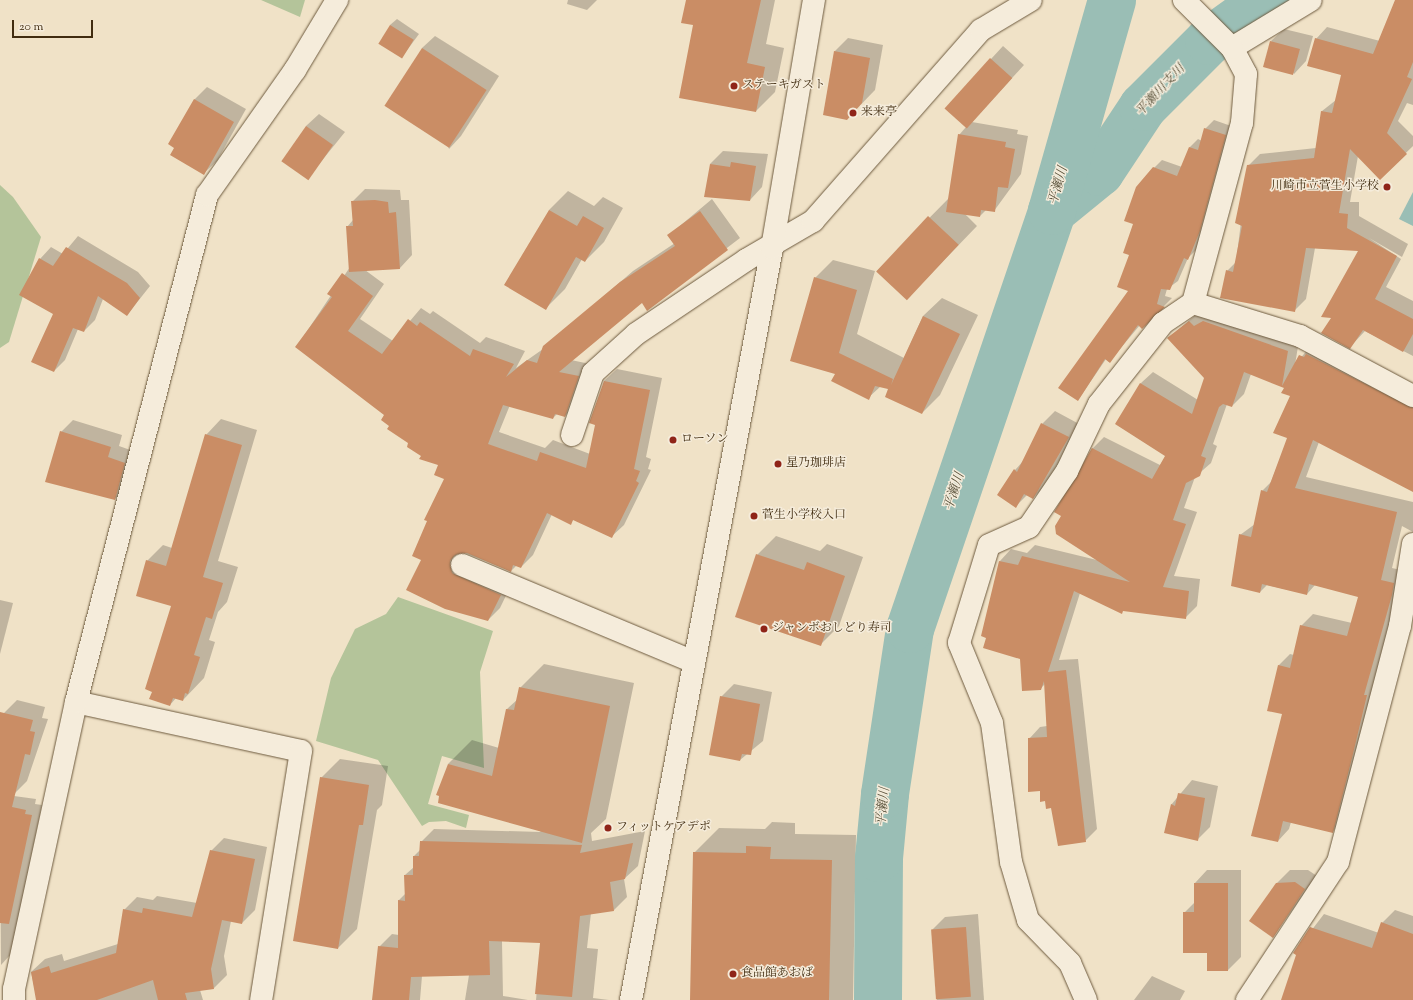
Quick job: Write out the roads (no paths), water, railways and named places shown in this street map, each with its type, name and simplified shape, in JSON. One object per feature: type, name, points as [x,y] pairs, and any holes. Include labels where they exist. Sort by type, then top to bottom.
[{"type":"street","points":[[14,1000],[14,989],[76,702],[207,195],[295,70],[337,0]]},
{"type":"street","points":[[631,1000],[772,248],[814,0]]},
{"type":"street","points":[[572,435],[593,373],[636,334],[746,260],[772,248],[813,221],[981,30],[1031,0]]},
{"type":"street","points":[[1086,1000],[1070,963],[1028,920],[1011,862],[992,723],[959,643],[989,545],[1029,527],[1067,471],[1107,393],[1163,323],[1193,303],[1242,123],[1246,74],[1232,48],[1201,19],[1184,0]]},
{"type":"street","points":[[1232,48],[1311,0]]},
{"type":"street","points":[[1193,303],[1300,336],[1413,396]]},
{"type":"street","points":[[1247,1000],[1338,862],[1400,626],[1411,573],[1413,544]]},
{"type":"street","points":[[462,565],[694,662]]},
{"type":"street","points":[[76,702],[301,751],[261,1000]]},
{"type":"water","points":[[1413,192],[1413,226],[1399,219]]},
{"type":"waterway","name":"平瀬川","points":[[878,1000],[879,858],[885,794],[910,629],[1052,211],[1112,0]]},
{"type":"waterway","name":"平瀬川支川","points":[[1052,211],[1100,172],[1143,107],[1209,41],[1266,0]]},
{"type":"place","name":"ステーキガスト","points":[[734,86]]},
{"type":"place","name":"来来亭","points":[[853,113]]},
{"type":"place","name":"川崎市立菅生小学校","points":[[1387,187]]},
{"type":"place","name":"ローソン","points":[[673,440]]},
{"type":"place","name":"星乃珈琲店","points":[[778,464]]},
{"type":"place","name":"菅生小学校入口","points":[[754,516]]},
{"type":"place","name":"ジャンボおしどり寿司","points":[[764,629]]},
{"type":"place","name":"フィットケアデポ","points":[[608,828]]},
{"type":"place","name":"食品館あおば","points":[[733,974]]}]
